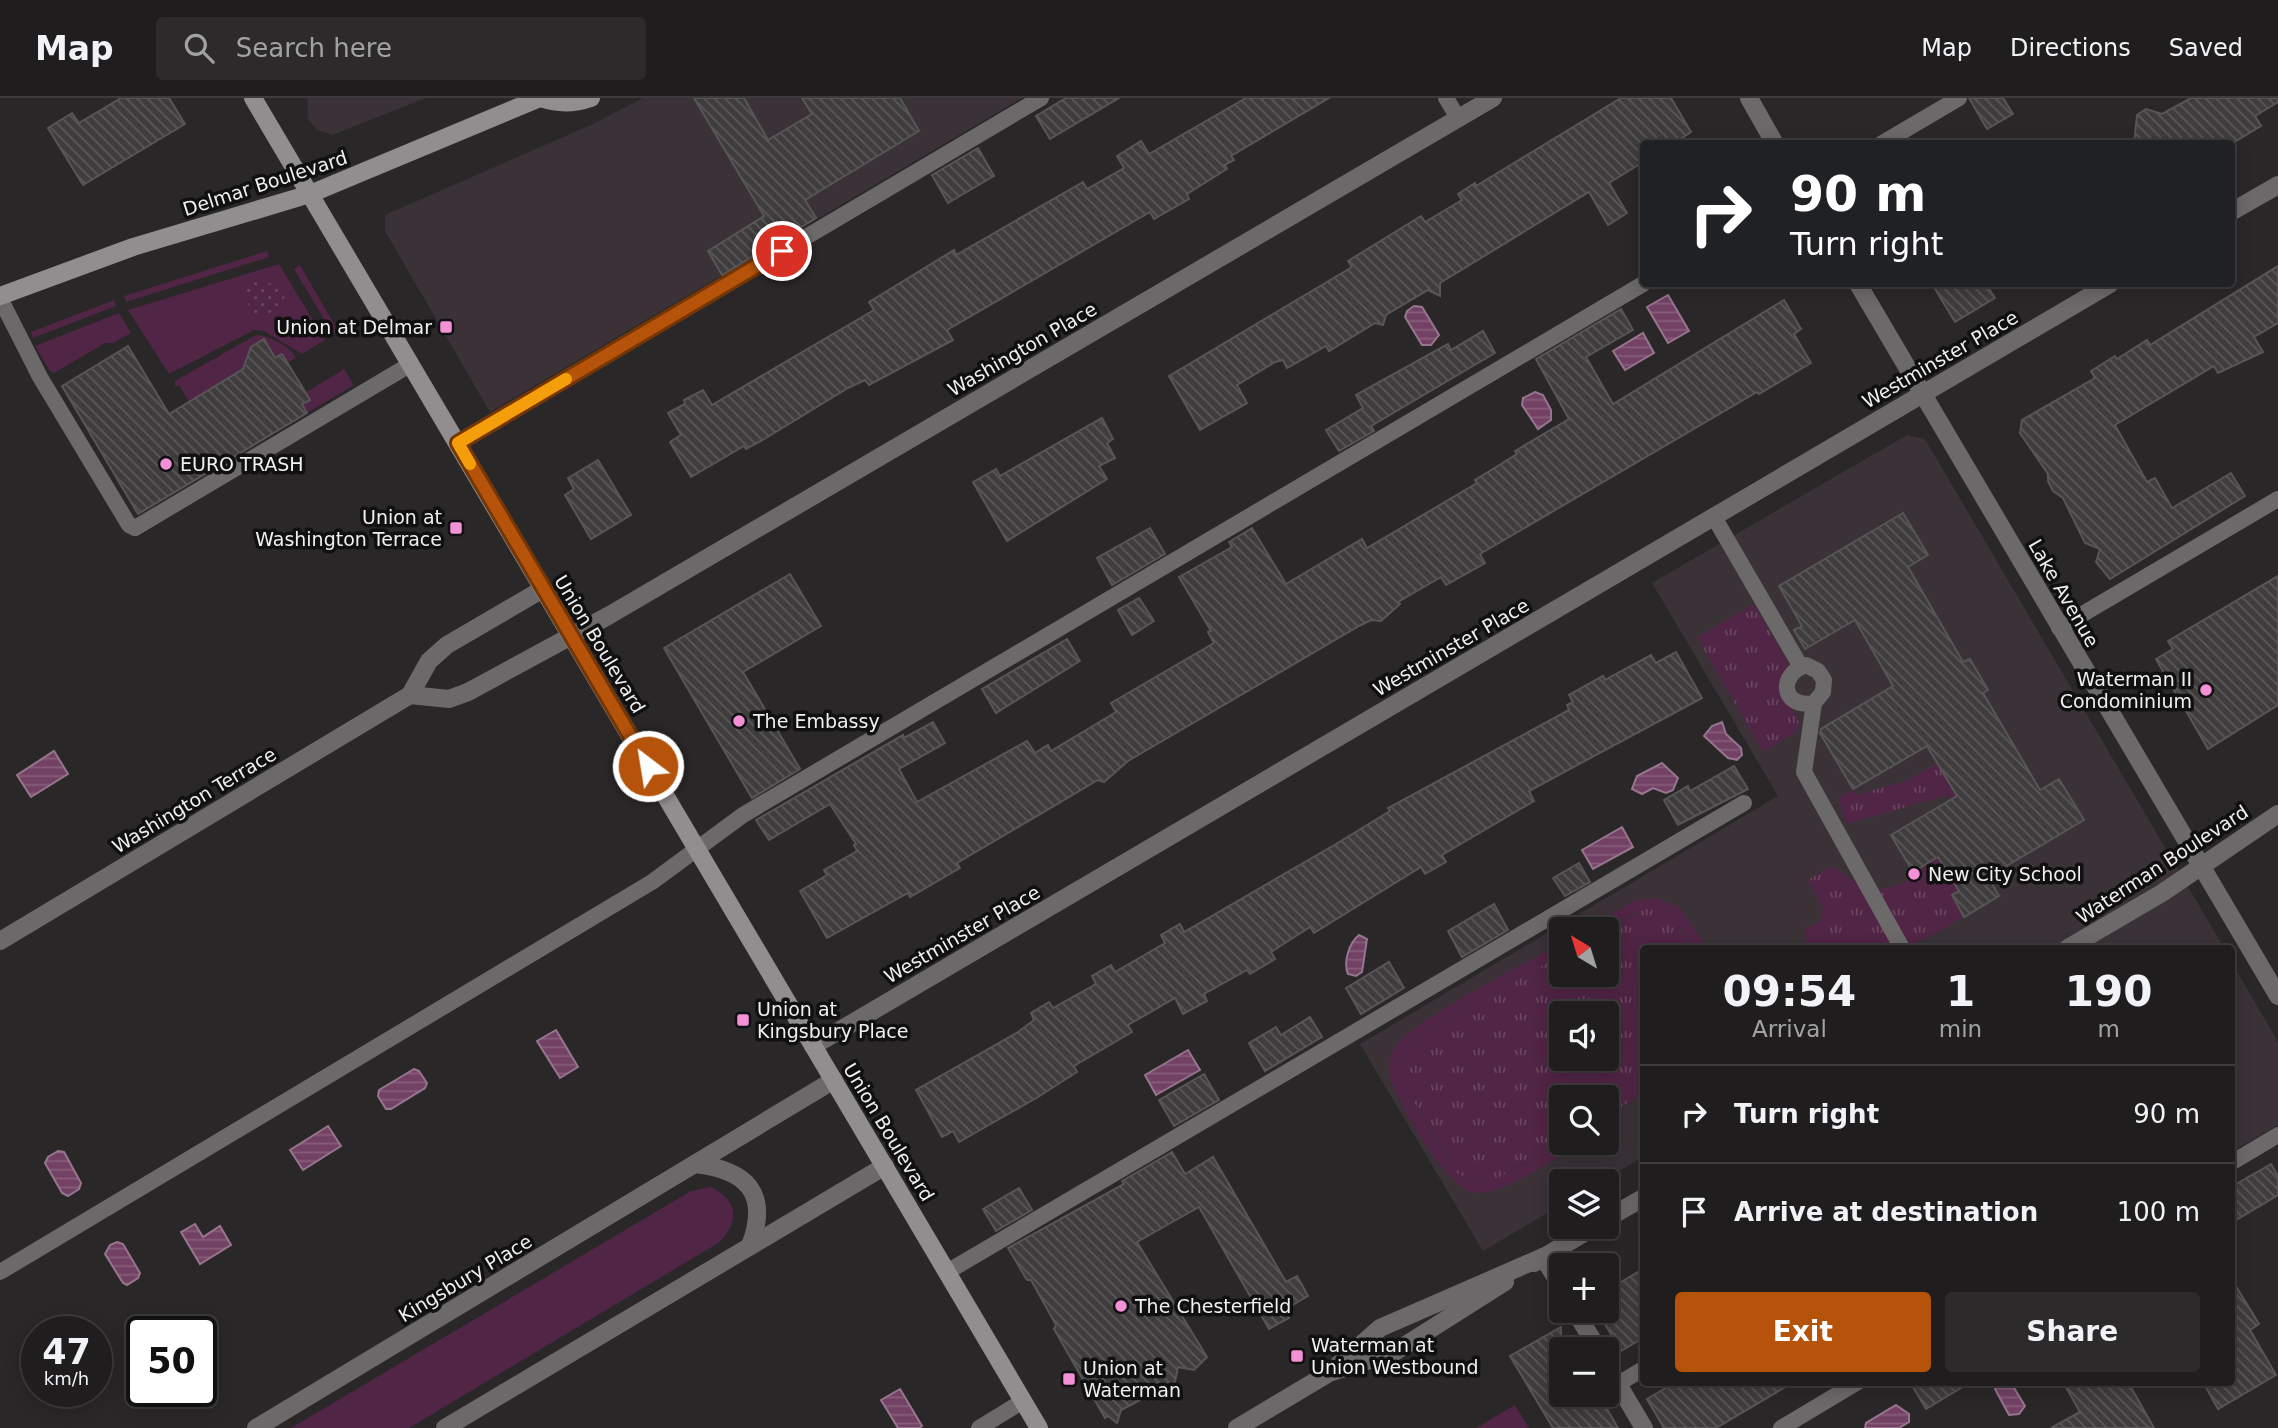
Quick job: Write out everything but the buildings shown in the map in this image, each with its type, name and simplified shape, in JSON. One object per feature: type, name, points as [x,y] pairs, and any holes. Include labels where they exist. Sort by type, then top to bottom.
[{"type":"main road","name":"Union Boulevard","points":[[253,98],[1039,1428]]},
{"type":"main road","name":"Delmar Boulevard","points":[[0,297],[133,247],[310,194],[540,98],[558,103],[575,103],[591,98]]},
{"type":"street","name":"Washington Place","points":[[410,695],[449,699],[468,692],[571,636],[1493,98]]},
{"type":"street","points":[[1748,98],[1773,140]]},
{"type":"street","points":[[2235,210],[2278,185]]},
{"type":"street","name":"Lake Avenue","points":[[1860,287],[2278,996]]},
{"type":"street","name":"Westminster Place","points":[[813,1046],[2105,287]]},
{"type":"street","points":[[410,695],[429,661],[447,645],[543,589]]},
{"type":"street","name":"Washington Terrace","points":[[0,941],[410,695]]},
{"type":"street","name":"Waterman Boulevard","points":[[2073,945],[2145,904],[2278,814]]},
{"type":"street","name":"Kingsbury Place","points":[[256,1428],[834,1080]]},
{"type":"street","points":[[695,1164],[723,1167],[743,1178],[757,1204],[758,1226],[750,1246]]},
{"type":"street","points":[[445,1428],[884,1166]]},
{"type":"street","points":[[1619,1212],[1640,1200]]},
{"type":"street","points":[[1329,1373],[1393,1353],[1573,1239]]},
{"type":"street","points":[[1543,1256],[1549,1266]]},
{"type":"street","points":[[1237,1428],[1329,1373],[1380,1328],[1543,1256]]},
{"type":"street","points":[[1619,1386],[1644,1428]]},
{"type":"lane","points":[[458,443],[1041,98]]},
{"type":"lane","points":[[1446,98],[1458,118]]},
{"type":"lane","points":[[1888,140],[1959,98]]},
{"type":"lane","points":[[0,1272],[606,910],[743,815],[1640,286]]},
{"type":"lane","points":[[0,297],[40,377],[129,525],[135,528],[411,364]]},
{"type":"lane","points":[[2059,628],[2278,499]]},
{"type":"lane","points":[[1714,517],[1801,667]]},
{"type":"lane","points":[[1814,704],[1797,704],[1786,690],[1788,678],[1806,665],[1818,671],[1824,680],[1823,692],[1814,704],[1804,772],[1900,945]]},
{"type":"lane","points":[[947,1272],[1744,803]]},
{"type":"lane","points":[[2235,1161],[2278,1135]]},
{"type":"lane","points":[[1619,1383],[1640,1371]]},
{"type":"lane","points":[[1781,1428],[1851,1386]]},
{"type":"lane","points":[[979,1428],[1023,1401]]},
{"type":"shaded area","points":[[307,98],[426,98],[332,135],[317,130],[308,119]]},
{"type":"shaded area","points":[[643,98],[1022,98],[490,412],[385,231],[385,215],[593,124]]},
{"type":"shaded area","points":[[1668,295],[1689,331],[1668,343],[1647,307]]},
{"type":"shaded area","points":[[1414,306],[1422,307],[1439,335],[1431,345],[1422,345],[1405,317],[1407,311]]},
{"type":"shaded area","points":[[1643,333],[1654,353],[1625,370],[1613,351]]},
{"type":"shaded area","points":[[1535,392],[1543,395],[1551,410],[1551,420],[1538,429],[1522,405],[1523,398]]},
{"type":"shaded area","name":"New City School","points":[[1907,435],[1925,439],[2222,945],[1640,945],[1640,1159],[1619,1171],[1549,1169],[1549,1212],[1483,1251],[1360,1044],[1549,932],[1549,987],[1619,987],[1619,917],[1574,917],[1778,796],[1652,583]]},
{"type":"shaded area","points":[[1722,722],[1726,734],[1741,748],[1742,755],[1737,760],[1728,758],[1704,736],[1712,726]]},
{"type":"shaded area","points":[[54,751],[68,774],[31,797],[17,775]]},
{"type":"shaded area","points":[[1662,763],[1678,778],[1673,790],[1666,793],[1653,788],[1642,794],[1632,789],[1637,776]]},
{"type":"shaded area","points":[[1622,827],[1633,847],[1593,869],[1582,850]]},
{"type":"shaded area","points":[[1359,935],[1367,939],[1362,972],[1356,976],[1348,974],[1346,964],[1350,948]]},
{"type":"shaded area","points":[[2235,968],[2278,1042],[2278,1125],[2235,1150]]},
{"type":"shaded area","points":[[556,1030],[578,1067],[560,1078],[537,1041]]},
{"type":"shaded area","points":[[1188,1050],[1200,1070],[1156,1095],[1145,1075]]},
{"type":"shaded area","points":[[414,1069],[419,1071],[427,1083],[425,1088],[391,1109],[386,1109],[378,1096],[379,1090]]},
{"type":"shaded area","points":[[328,1126],[341,1146],[303,1170],[290,1150]]},
{"type":"shaded area","points":[[58,1151],[64,1152],[81,1183],[79,1189],[68,1196],[62,1193],[45,1163],[48,1157]]},
{"type":"shaded area","points":[[195,1224],[203,1237],[220,1226],[231,1245],[200,1264],[181,1232]]},
{"type":"shaded area","points":[[117,1242],[123,1244],[140,1273],[138,1278],[127,1285],[123,1283],[105,1254],[110,1245]]},
{"type":"shaded area","points":[[1997,1386],[2013,1386],[2025,1406],[2019,1414],[2009,1415],[1995,1389]]},
{"type":"shaded area","points":[[900,1389],[922,1426],[919,1428],[898,1428],[881,1400]]},
{"type":"shaded area","points":[[1896,1405],[1909,1414],[1909,1422],[1899,1428],[1865,1428],[1866,1423]]},
{"type":"green space","points":[[267,251],[269,257],[126,302],[124,296]]},
{"type":"green space","points":[[279,264],[325,340],[302,354],[264,331],[254,330],[169,374],[128,310]]},
{"type":"green space","points":[[300,265],[338,331],[333,334],[294,269]]},
{"type":"green space","points":[[258,280],[278,288],[284,296],[285,307],[261,316],[250,310],[245,290]]},
{"type":"green space","points":[[114,300],[116,306],[33,338],[31,332]]},
{"type":"green space","points":[[119,313],[131,333],[113,343],[105,343],[54,373],[50,371],[35,346]]},
{"type":"green space","points":[[256,335],[279,342],[296,358],[287,363],[275,358],[267,344],[254,363],[189,402],[179,385],[175,387],[175,381]]},
{"type":"green space","points":[[344,369],[354,385],[307,413],[302,404],[309,400],[305,393]]},
{"type":"green space","points":[[1754,604],[1790,667],[1780,682],[1800,725],[1796,732],[1763,752],[1697,637]]},
{"type":"green space","points":[[1937,763],[1957,797],[1952,800],[1948,795],[1846,824],[1839,798],[1853,789],[1856,795],[1906,781]]},
{"type":"green space","points":[[1938,857],[1959,891],[1952,896],[1964,917],[1914,945],[1909,945],[1876,889],[1903,883]]},
{"type":"green space","points":[[1832,866],[1859,885],[1892,945],[1808,945],[1805,940],[1805,929],[1820,921],[1823,909],[1808,880]]},
{"type":"green space","points":[[1657,898],[1680,908],[1706,945],[1692,945],[1681,928],[1635,912],[1619,921],[1619,917],[1606,917],[1635,900]]},
{"type":"green space","points":[[1645,909],[1666,912],[1692,945],[1640,945],[1640,1096],[1619,1108],[1619,1085],[1549,1085],[1549,1149],[1494,1180],[1475,1182],[1457,1173],[1403,1084],[1400,1074],[1405,1053],[1423,1035],[1549,962],[1549,987],[1619,987],[1619,922]]},
{"type":"green space","points":[[1549,950],[1549,962],[1423,1035],[1404,1056],[1401,1069],[1403,1084],[1447,1159],[1484,1182],[1508,1173],[1549,1149],[1549,1155],[1562,1155],[1516,1182],[1489,1192],[1476,1193],[1464,1189],[1437,1161],[1400,1102],[1389,1072],[1389,1062],[1395,1047],[1405,1036],[1472,992]]},
{"type":"green space","points":[[711,1187],[727,1198],[733,1211],[731,1226],[720,1242],[409,1428],[291,1428],[691,1191]]},
{"type":"green space","points":[[1515,1405],[1529,1428],[1476,1428]]},
{"type":"slow traffic","points":[[470,464],[458,443],[566,379]]},
{"type":"place","name":"Union at Delmar","points":[[446,327]]},
{"type":"place","name":"EURO TRASH","points":[[166,464]]},
{"type":"place","name":"Union at Washington Terrace","points":[[456,528]]},
{"type":"place","name":"Waterman II Condominium","points":[[2206,690]]},
{"type":"place","name":"The Embassy","points":[[739,721]]},
{"type":"place","name":"New City School","points":[[1914,874]]},
{"type":"place","name":"Union at Kingsbury Place","points":[[743,1020]]},
{"type":"place","name":"The Chesterfield","points":[[1121,1306]]},
{"type":"place","name":"Waterman at Union Westbound","points":[[1297,1356]]},
{"type":"place","name":"Union at Waterman","points":[[1069,1379]]},
{"type":"route","points":[[648,766],[458,443],[782,251]]}]
